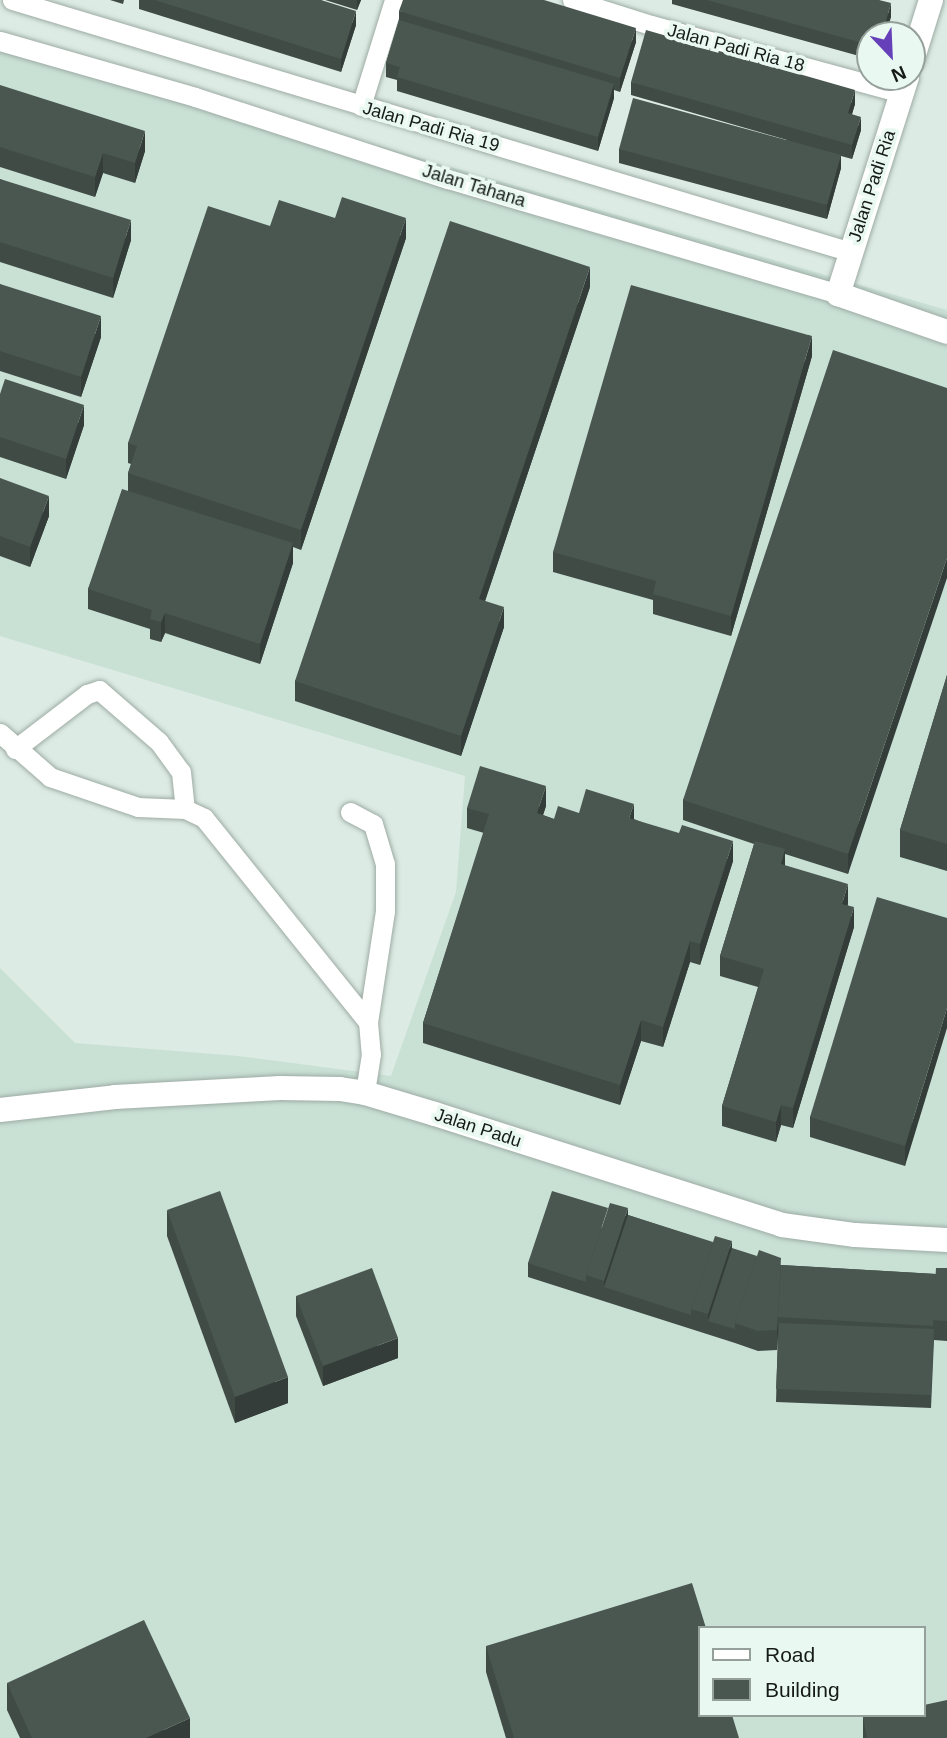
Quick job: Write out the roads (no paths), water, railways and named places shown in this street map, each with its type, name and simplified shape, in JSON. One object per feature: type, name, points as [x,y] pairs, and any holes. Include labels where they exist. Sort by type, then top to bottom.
[{"type":"street","name":"Jalan Padi Ria 19","points":[[12,0],[851,252]]},
{"type":"street","points":[[361,106],[394,0]]},
{"type":"street","name":"Jalan Padi Ria 18","points":[[572,0],[651,25],[856,74]]},
{"type":"street","points":[[925,21],[932,0]]},
{"type":"street","name":"Jalan Tahana","points":[[0,41],[195,97],[462,183],[838,294],[947,332]]},
{"type":"street","name":"Jalan Padi Ria","points":[[838,294],[902,91]]},
{"type":"street","points":[[15,749],[87,694],[99,690],[159,742],[174,762],[181,772],[186,809]]},
{"type":"street","points":[[0,733],[15,749],[50,777],[138,807],[186,809],[204,818],[368,1022]]},
{"type":"street","points":[[350,812],[373,824],[385,864],[385,911],[368,1022],[371,1054],[365,1093]]},
{"type":"street","name":"Jalan Padu","points":[[0,1110],[115,1097],[279,1088],[365,1093],[782,1225],[855,1235],[947,1240]]}]
